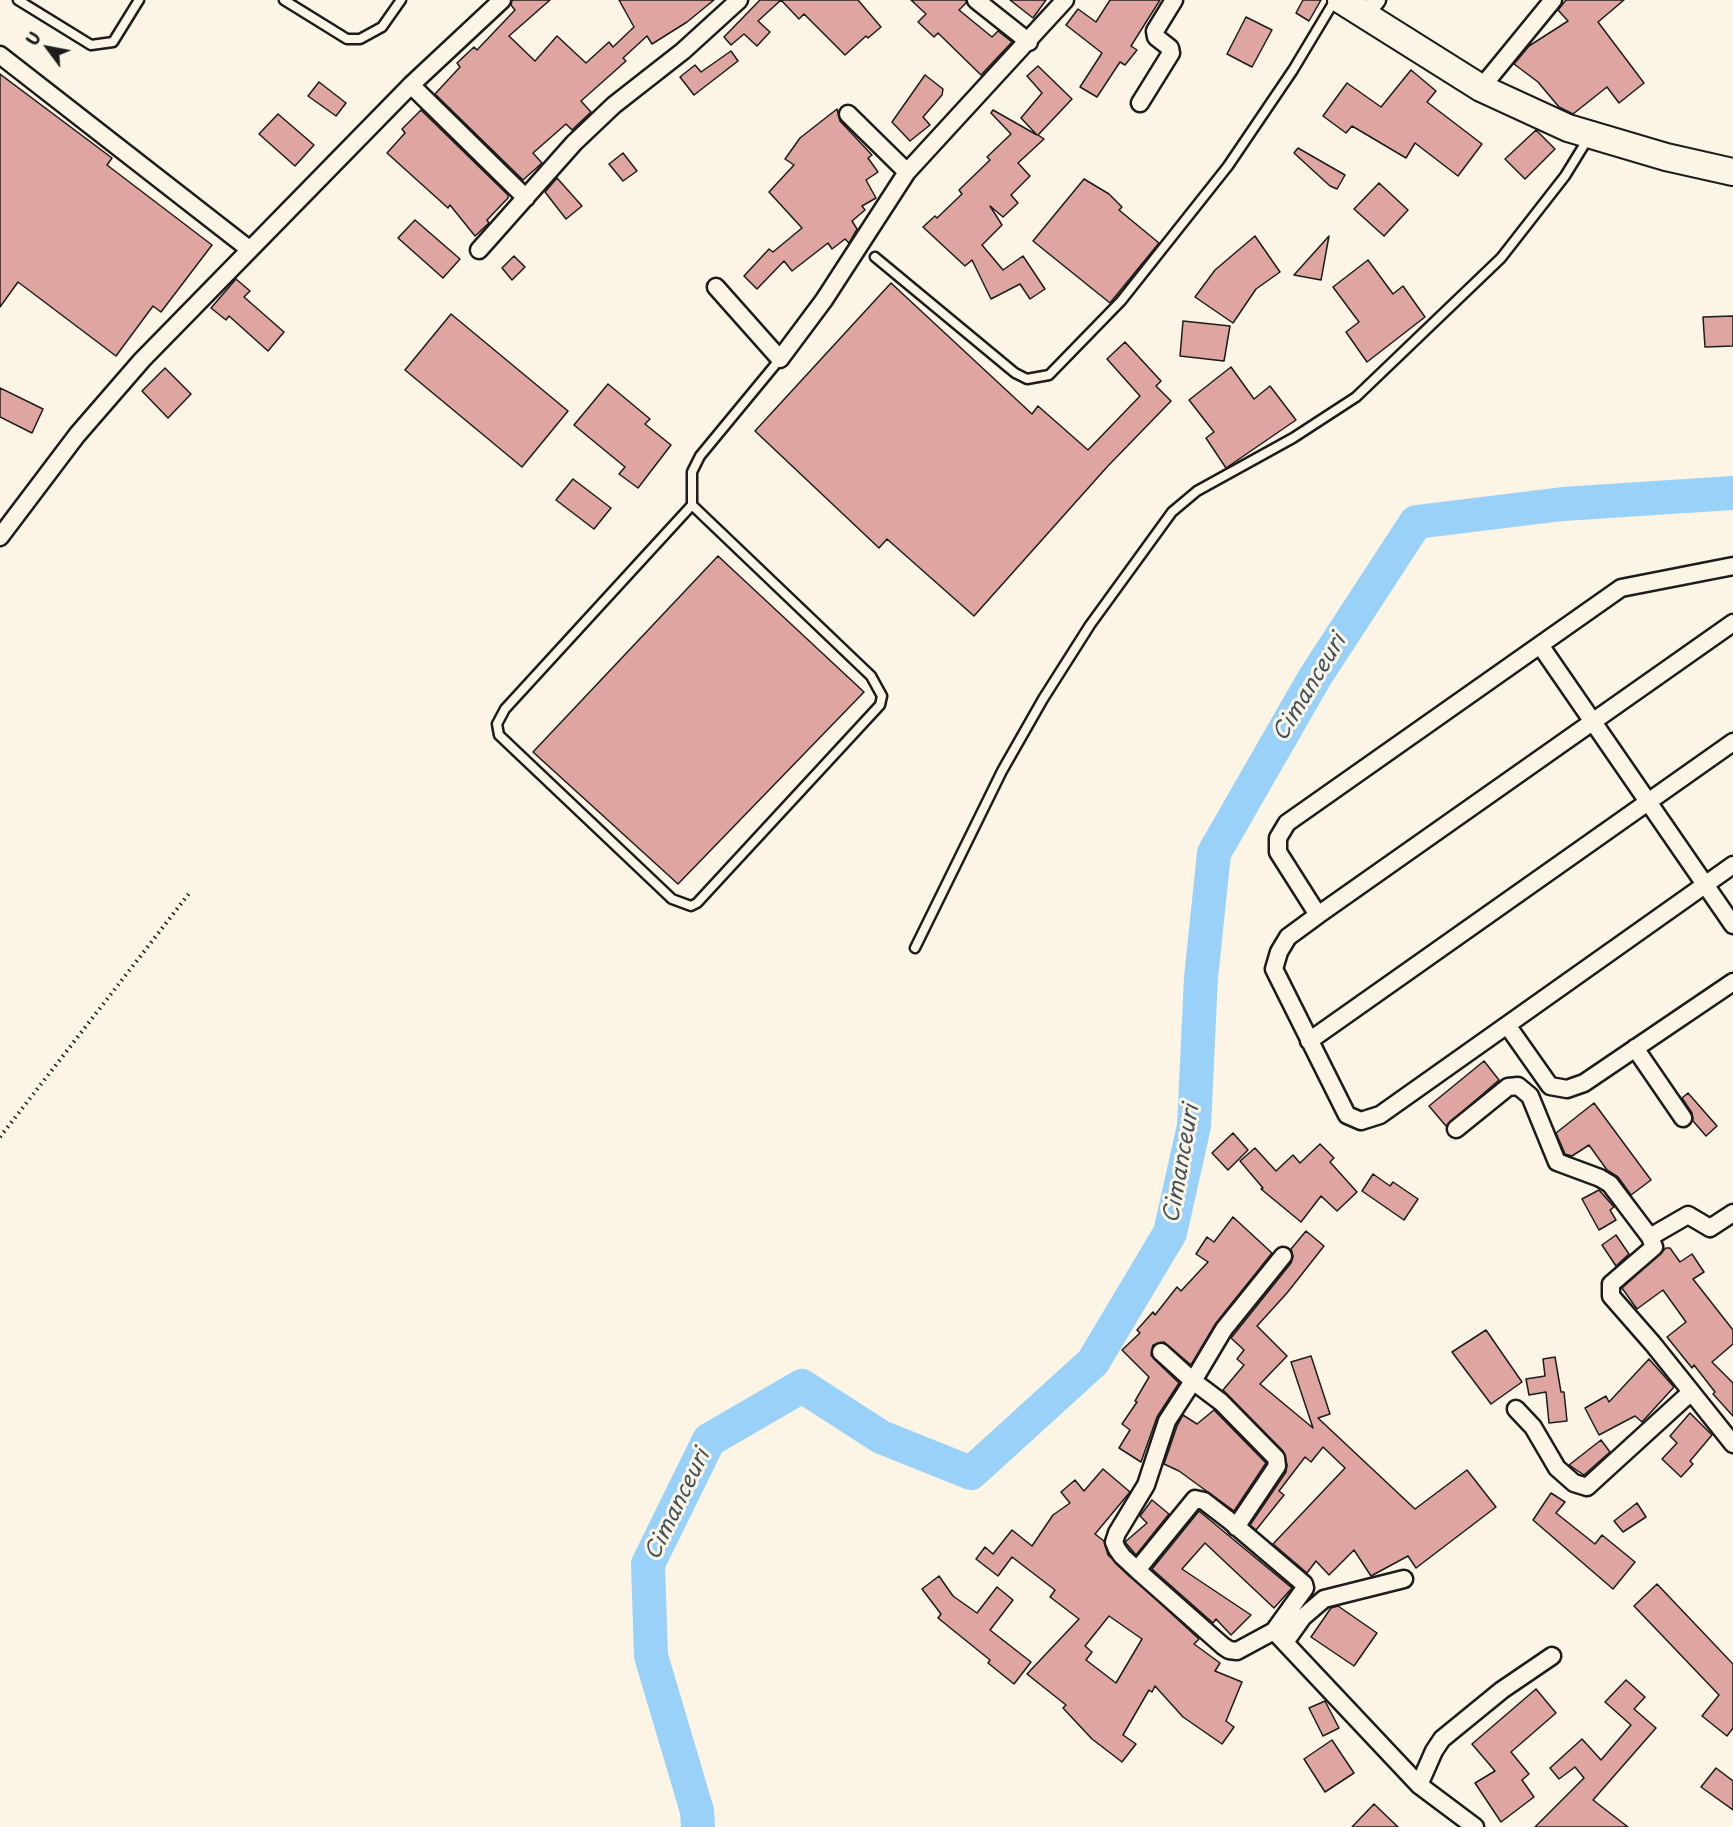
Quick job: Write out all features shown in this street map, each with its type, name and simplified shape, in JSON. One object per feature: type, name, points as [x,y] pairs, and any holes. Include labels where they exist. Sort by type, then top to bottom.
[{"type":"main road","points":[[1341,0],[1371,8],[1481,88],[1589,136],[1733,172]]},
{"type":"street","points":[[479,250],[550,168],[592,125],[683,51],[739,0]]},
{"type":"street","points":[[976,0],[1029,42]]},
{"type":"street","points":[[716,287],[780,359],[824,300],[907,172],[1029,42],[1065,0]]},
{"type":"street","points":[[1140,103],[1171,53],[1170,48],[1156,37],[1155,31],[1174,0]]},
{"type":"street","points":[[1481,88],[1553,0]]},
{"type":"street","points":[[0,537],[77,435],[134,368],[411,85],[499,1]]},
{"type":"street","points":[[0,55],[249,249]]},
{"type":"street","points":[[411,85],[526,198]]},
{"type":"street","points":[[848,114],[907,172]]},
{"type":"street","points":[[1318,915],[1278,852],[1278,838],[1287,824],[1621,588],[1733,566]]},
{"type":"street","points":[[1733,623],[1288,937],[1279,952],[1274,969],[1347,1115],[1361,1121],[1380,1115],[1733,865]]},
{"type":"street","points":[[1540,645],[1733,925]]},
{"type":"street","points":[[1309,1041],[1733,742]]},
{"type":"street","points":[[1507,1025],[1550,1086],[1567,1089],[1584,1083],[1733,982]]},
{"type":"street","points":[[1635,1048],[1683,1118]]},
{"type":"street","points":[[1456,1129],[1508,1087],[1522,1088],[1530,1096],[1557,1162],[1610,1184],[1650,1237],[1653,1247],[1611,1284],[1611,1296],[1653,1344],[1690,1393],[1730,1436]]},
{"type":"street","points":[[1650,1237],[1688,1215],[1710,1228],[1733,1213]]},
{"type":"street","points":[[1283,1256],[1224,1329],[1167,1421],[1146,1485],[1114,1542],[1122,1556],[1137,1570],[1229,1650],[1236,1651],[1280,1636],[1324,1599],[1404,1579]]},
{"type":"street","points":[[1161,1352],[1193,1381],[1221,1401],[1276,1458],[1277,1466],[1236,1527]]},
{"type":"street","points":[[1516,1408],[1533,1427],[1557,1468],[1574,1483],[1587,1486],[1690,1393]]},
{"type":"street","points":[[1137,1570],[1195,1499],[1204,1501],[1304,1584],[1303,1592],[1280,1636]]},
{"type":"street","points":[[1280,1636],[1368,1734],[1419,1785],[1475,1827]]},
{"type":"street","points":[[1419,1785],[1442,1739],[1502,1690],[1552,1656]]},
{"type":"lane","points":[[18,0],[91,45],[113,42],[139,0]]},
{"type":"lane","points":[[284,0],[347,39],[360,39],[382,27],[401,0]]},
{"type":"lane","points":[[875,257],[1015,373],[1027,379],[1049,375],[1121,302],[1228,166],[1335,0]]},
{"type":"lane","points":[[915,948],[1002,771],[1042,699],[1089,625],[1172,513],[1197,491],[1293,438],[1356,397],[1501,258],[1565,176],[1589,136]]},
{"type":"lane","points":[[692,505],[871,676],[882,696],[880,705],[697,903],[691,906],[672,899],[499,735],[496,724],[505,709],[692,505],[692,472],[700,456],[780,359]]},
{"type":"path","points":[[0,1137],[191,891]]},
{"type":"building","points":[[512,0],[550,0],[509,36],[535,61],[557,36],[586,63],[609,42],[613,47],[634,27],[619,0],[714,0],[687,22],[652,44],[647,36],[623,58],[626,61],[581,101],[591,112],[572,130],[566,124],[533,153],[542,163],[523,180],[435,94],[460,67],[457,63],[474,47],[477,50],[515,10],[511,5]]},
{"type":"building","points":[[760,0],[781,0],[758,21],[770,32],[757,46],[744,34],[731,45],[724,37]]},
{"type":"building","points":[[781,0],[858,0],[881,27],[868,38],[866,36],[845,55],[804,14],[799,19]]},
{"type":"building","points":[[911,0],[966,0],[959,10],[992,37],[998,31],[1012,42],[981,75],[938,33],[934,37],[918,22],[926,14]]},
{"type":"building","points":[[1010,0],[1046,0],[1033,18]]},
{"type":"building","points":[[1110,0],[1160,0],[1131,46],[1137,50],[1125,65],[1120,62],[1097,97],[1080,87],[1102,53],[1066,25],[1078,9],[1096,22]]},
{"type":"building","points":[[1303,0],[1321,0],[1309,21],[1296,13]]},
{"type":"building","points":[[1566,0],[1624,0],[1598,22],[1644,83],[1619,103],[1607,87],[1573,114],[1559,107],[1538,82],[1514,64],[1529,46],[1568,21],[1558,10]]},
{"type":"building","points":[[1246,17],[1272,30],[1252,67],[1227,54]]},
{"type":"building","points":[[731,51],[738,61],[694,95],[680,77],[695,65],[701,72]]},
{"type":"building","points":[[1038,66],[1072,99],[1038,135],[1044,139],[1018,163],[1030,176],[1011,195],[1018,203],[1003,217],[990,206],[1002,225],[982,245],[1003,270],[1023,256],[1045,289],[1030,299],[1020,284],[991,299],[972,260],[965,266],[923,227],[935,216],[937,218],[962,194],[959,190],[990,160],[987,157],[1011,134],[991,113],[993,110],[1037,135],[1021,118],[1042,93],[1027,76]]},
{"type":"building","points":[[1411,70],[1436,91],[1427,102],[1482,144],[1458,176],[1415,143],[1406,158],[1352,126],[1346,133],[1323,116],[1347,83],[1381,107]]},
{"type":"building","points":[[0,74],[112,158],[107,165],[212,245],[161,312],[153,306],[116,356],[18,282],[0,307]]},
{"type":"building","points":[[925,75],[943,89],[942,95],[923,117],[930,125],[910,141],[892,122]]},
{"type":"building","points":[[319,82],[346,103],[336,116],[308,96]]},
{"type":"building","points":[[837,109],[840,121],[872,155],[868,158],[878,172],[866,180],[876,198],[862,206],[865,210],[852,221],[857,229],[849,243],[845,239],[832,249],[828,243],[792,271],[784,261],[757,289],[744,276],[769,249],[773,252],[802,228],[769,192],[794,165],[785,159],[800,138]]},
{"type":"building","points":[[421,110],[508,195],[508,198],[487,220],[489,223],[475,236],[450,205],[448,208],[387,153],[405,133],[402,129]]},
{"type":"building","points":[[278,114],[314,145],[295,166],[259,134]]},
{"type":"building","points":[[1536,130],[1555,149],[1525,179],[1505,159]]},
{"type":"building","points":[[1298,148],[1345,175],[1337,189],[1330,186],[1294,153]]},
{"type":"building","points":[[623,153],[637,171],[623,181],[609,164]]},
{"type":"building","points":[[557,178],[582,206],[566,219],[545,192]]},
{"type":"building","points":[[1084,179],[1109,194],[1122,207],[1119,210],[1159,243],[1110,303],[1033,241]]},
{"type":"building","points":[[1379,183],[1408,210],[1384,236],[1354,209]]},
{"type":"building","points":[[415,220],[460,259],[443,278],[398,238]]},
{"type":"building","points":[[1255,236],[1280,272],[1256,289],[1233,323],[1195,297],[1215,270]]},
{"type":"building","points":[[1329,236],[1321,280],[1294,275]]},
{"type":"building","points":[[514,256],[525,267],[512,280],[502,268]]},
{"type":"building","points":[[1368,260],[1393,294],[1403,286],[1425,317],[1367,362],[1346,332],[1359,322],[1333,287]]},
{"type":"building","points":[[236,279],[250,291],[244,297],[284,332],[268,351],[229,316],[226,320],[211,308]]},
{"type":"building","points":[[891,283],[1032,414],[1038,406],[1088,450],[1140,396],[1107,359],[1125,342],[1161,381],[1156,386],[1171,401],[1107,467],[974,616],[887,539],[879,548],[755,431]]},
{"type":"building","points":[[451,314],[568,411],[522,467],[405,370]]},
{"type":"building","points":[[1733,316],[1733,346],[1705,347],[1703,317]]},
{"type":"building","points":[[1183,321],[1230,326],[1224,361],[1180,356]]},
{"type":"building","points":[[1231,367],[1254,399],[1270,386],[1296,420],[1226,468],[1206,438],[1214,432],[1189,400]]},
{"type":"building","points":[[165,368],[191,394],[168,418],[142,391]]},
{"type":"building","points":[[608,384],[650,419],[645,424],[671,445],[638,488],[619,474],[625,467],[574,425]]},
{"type":"building","points":[[0,388],[43,409],[32,433],[0,417]]},
{"type":"building","points":[[573,479],[611,508],[594,529],[556,500]]},
{"type":"building","points":[[718,556],[864,692],[678,884],[533,752]]},
{"type":"building","points":[[1484,1061],[1499,1080],[1446,1126],[1429,1106]]},
{"type":"building","points":[[1688,1093],[1717,1126],[1706,1136],[1693,1121],[1692,1113],[1682,1098]]},
{"type":"building","points":[[1594,1103],[1651,1180],[1631,1195],[1618,1177],[1607,1170],[1589,1145],[1572,1156],[1565,1154],[1556,1133]]},
{"type":"building","points":[[1233,1133],[1248,1150],[1228,1170],[1212,1153]]},
{"type":"building","points":[[1320,1144],[1334,1158],[1330,1162],[1357,1192],[1337,1211],[1321,1196],[1301,1222],[1261,1189],[1263,1188],[1240,1161],[1255,1148],[1276,1171],[1293,1155],[1300,1163]]},
{"type":"building","points":[[1373,1174],[1390,1186],[1393,1182],[1418,1199],[1404,1220],[1362,1191]]},
{"type":"building","points":[[1599,1190],[1614,1207],[1610,1210],[1616,1220],[1599,1230],[1582,1199]]},
{"type":"building","points":[[1233,1217],[1272,1253],[1216,1323],[1191,1365],[1164,1342],[1153,1345],[1151,1355],[1179,1383],[1157,1417],[1141,1462],[1119,1448],[1130,1430],[1122,1424],[1137,1402],[1135,1401],[1149,1377],[1122,1350],[1140,1333],[1137,1330],[1153,1312],[1155,1315],[1177,1287],[1181,1291],[1208,1262],[1196,1254],[1207,1237],[1214,1242]]},
{"type":"building","points":[[1306,1231],[1324,1246],[1287,1293],[1257,1326],[1287,1356],[1260,1384],[1313,1428],[1291,1362],[1311,1356],[1330,1414],[1318,1418],[1415,1509],[1467,1470],[1496,1507],[1416,1568],[1408,1556],[1371,1576],[1354,1550],[1329,1575],[1316,1561],[1307,1573],[1273,1544],[1345,1468],[1323,1447],[1311,1462],[1305,1457],[1279,1491],[1284,1495],[1256,1530],[1250,1525],[1286,1472],[1287,1465],[1283,1451],[1223,1390],[1244,1365],[1237,1359],[1244,1350],[1231,1338],[1291,1263],[1293,1257],[1291,1249]]},
{"type":"building","points":[[1616,1235],[1629,1254],[1616,1266],[1602,1245]]},
{"type":"building","points":[[1666,1248],[1670,1248],[1680,1262],[1692,1254],[1704,1272],[1693,1279],[1733,1330],[1733,1344],[1712,1362],[1733,1383],[1733,1416],[1713,1394],[1715,1392],[1694,1365],[1692,1368],[1667,1337],[1686,1322],[1663,1290],[1637,1309],[1622,1288]]},
{"type":"building","points":[[1486,1330],[1522,1382],[1491,1404],[1452,1352]]},
{"type":"building","points":[[1555,1357],[1561,1392],[1564,1392],[1567,1421],[1549,1423],[1546,1392],[1529,1395],[1526,1379],[1545,1376],[1543,1359]]},
{"type":"building","points":[[1649,1359],[1674,1387],[1642,1422],[1635,1416],[1599,1435],[1585,1408],[1606,1396],[1609,1402]]},
{"type":"building","points":[[1214,1410],[1266,1463],[1234,1511],[1179,1471],[1164,1464],[1183,1415],[1197,1424]]},
{"type":"building","points":[[1690,1413],[1712,1435],[1690,1461],[1693,1464],[1681,1477],[1662,1459],[1677,1443],[1670,1436]]},
{"type":"building","points":[[1601,1440],[1610,1452],[1584,1475],[1569,1465]]},
{"type":"building","points":[[1103,1469],[1130,1492],[1095,1534],[1104,1541],[1108,1555],[1199,1639],[1194,1644],[1220,1663],[1215,1671],[1242,1682],[1226,1721],[1234,1727],[1222,1744],[1183,1717],[1155,1686],[1152,1692],[1149,1690],[1123,1735],[1136,1744],[1122,1762],[1092,1739],[1063,1708],[1066,1705],[1027,1674],[1079,1619],[1050,1597],[1055,1590],[1012,1557],[998,1576],[976,1559],[985,1547],[993,1554],[1012,1530],[1032,1546],[1053,1515],[1070,1503],[1061,1492],[1075,1480],[1084,1491]],"holes":[[[1109,1616],[1142,1639],[1116,1683],[1086,1660],[1092,1652],[1085,1646]]]},
{"type":"building","points":[[1551,1493],[1565,1502],[1556,1513],[1595,1544],[1602,1535],[1635,1562],[1613,1589],[1533,1520]]},
{"type":"building","points":[[1152,1500],[1169,1514],[1136,1555],[1125,1542],[1147,1523],[1140,1516]]},
{"type":"building","points":[[1637,1503],[1646,1517],[1623,1532],[1614,1521]]},
{"type":"building","points":[[1199,1511],[1292,1588],[1274,1608],[1205,1543],[1182,1569],[1251,1615],[1231,1635],[1216,1619],[1213,1623],[1152,1569]]},
{"type":"building","points":[[939,1576],[953,1596],[977,1613],[997,1587],[1013,1600],[990,1630],[1031,1662],[1014,1684],[988,1663],[990,1660],[938,1618],[941,1614],[922,1589]]},
{"type":"building","points":[[1657,1584],[1733,1664],[1733,1728],[1727,1736],[1702,1716],[1719,1695],[1634,1606]]},
{"type":"building","points":[[1338,1606],[1377,1633],[1354,1666],[1311,1637],[1331,1608]]},
{"type":"building","points":[[1626,1680],[1645,1697],[1634,1709],[1656,1728],[1593,1800],[1628,1827],[1535,1827],[1584,1778],[1575,1767],[1559,1779],[1550,1768],[1582,1739],[1601,1760],[1631,1725],[1605,1702]]},
{"type":"building","points":[[1536,1689],[1556,1713],[1511,1752],[1529,1774],[1522,1780],[1534,1797],[1501,1822],[1475,1783],[1495,1771],[1472,1744]]},
{"type":"building","points":[[1325,1701],[1339,1728],[1323,1736],[1309,1708]]},
{"type":"building","points":[[1332,1740],[1354,1773],[1325,1792],[1304,1759]]},
{"type":"building","points":[[1716,1768],[1733,1781],[1733,1810],[1701,1787]]},
{"type":"building","points":[[1374,1804],[1398,1827],[1352,1827]]},
{"type":"waterway","name":"Cimanceuri","points":[[698,1827],[697,1811],[651,1656],[648,1564],[709,1440],[802,1386],[881,1437],[971,1473],[1093,1362],[1170,1233],[1194,1126],[1201,978],[1214,853],[1315,677],[1416,522],[1563,504],[1733,493]]}]
